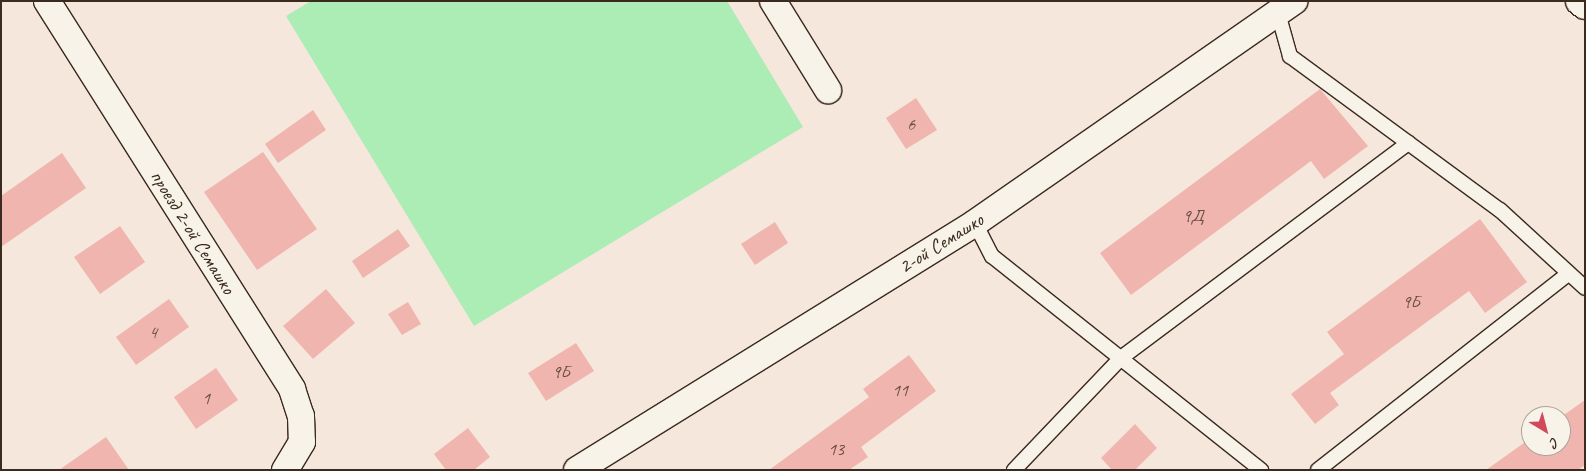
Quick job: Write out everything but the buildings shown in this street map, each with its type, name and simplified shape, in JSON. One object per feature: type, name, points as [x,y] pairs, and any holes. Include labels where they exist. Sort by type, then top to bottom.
[{"type":"main road","points":[[1580,1],[1585,5]]},
{"type":"street","name":"проезд 2-ой Семашко","points":[[47,1],[292,389],[301,416],[302,442],[285,470]]},
{"type":"street","points":[[773,1],[828,90]]},
{"type":"street","name":"2-ой Семашко","points":[[577,470],[975,222],[1286,7]]},
{"type":"lane","points":[[1286,7],[1290,56],[1500,210],[1585,288]]},
{"type":"lane","points":[[1014,470],[1120,358],[1408,142]]},
{"type":"lane","points":[[975,222],[992,256],[1261,470]]},
{"type":"lane","points":[[1318,470],[1568,274]]},
{"type":"green space","points":[[311,1],[727,1],[803,127],[474,326],[286,16]]}]
